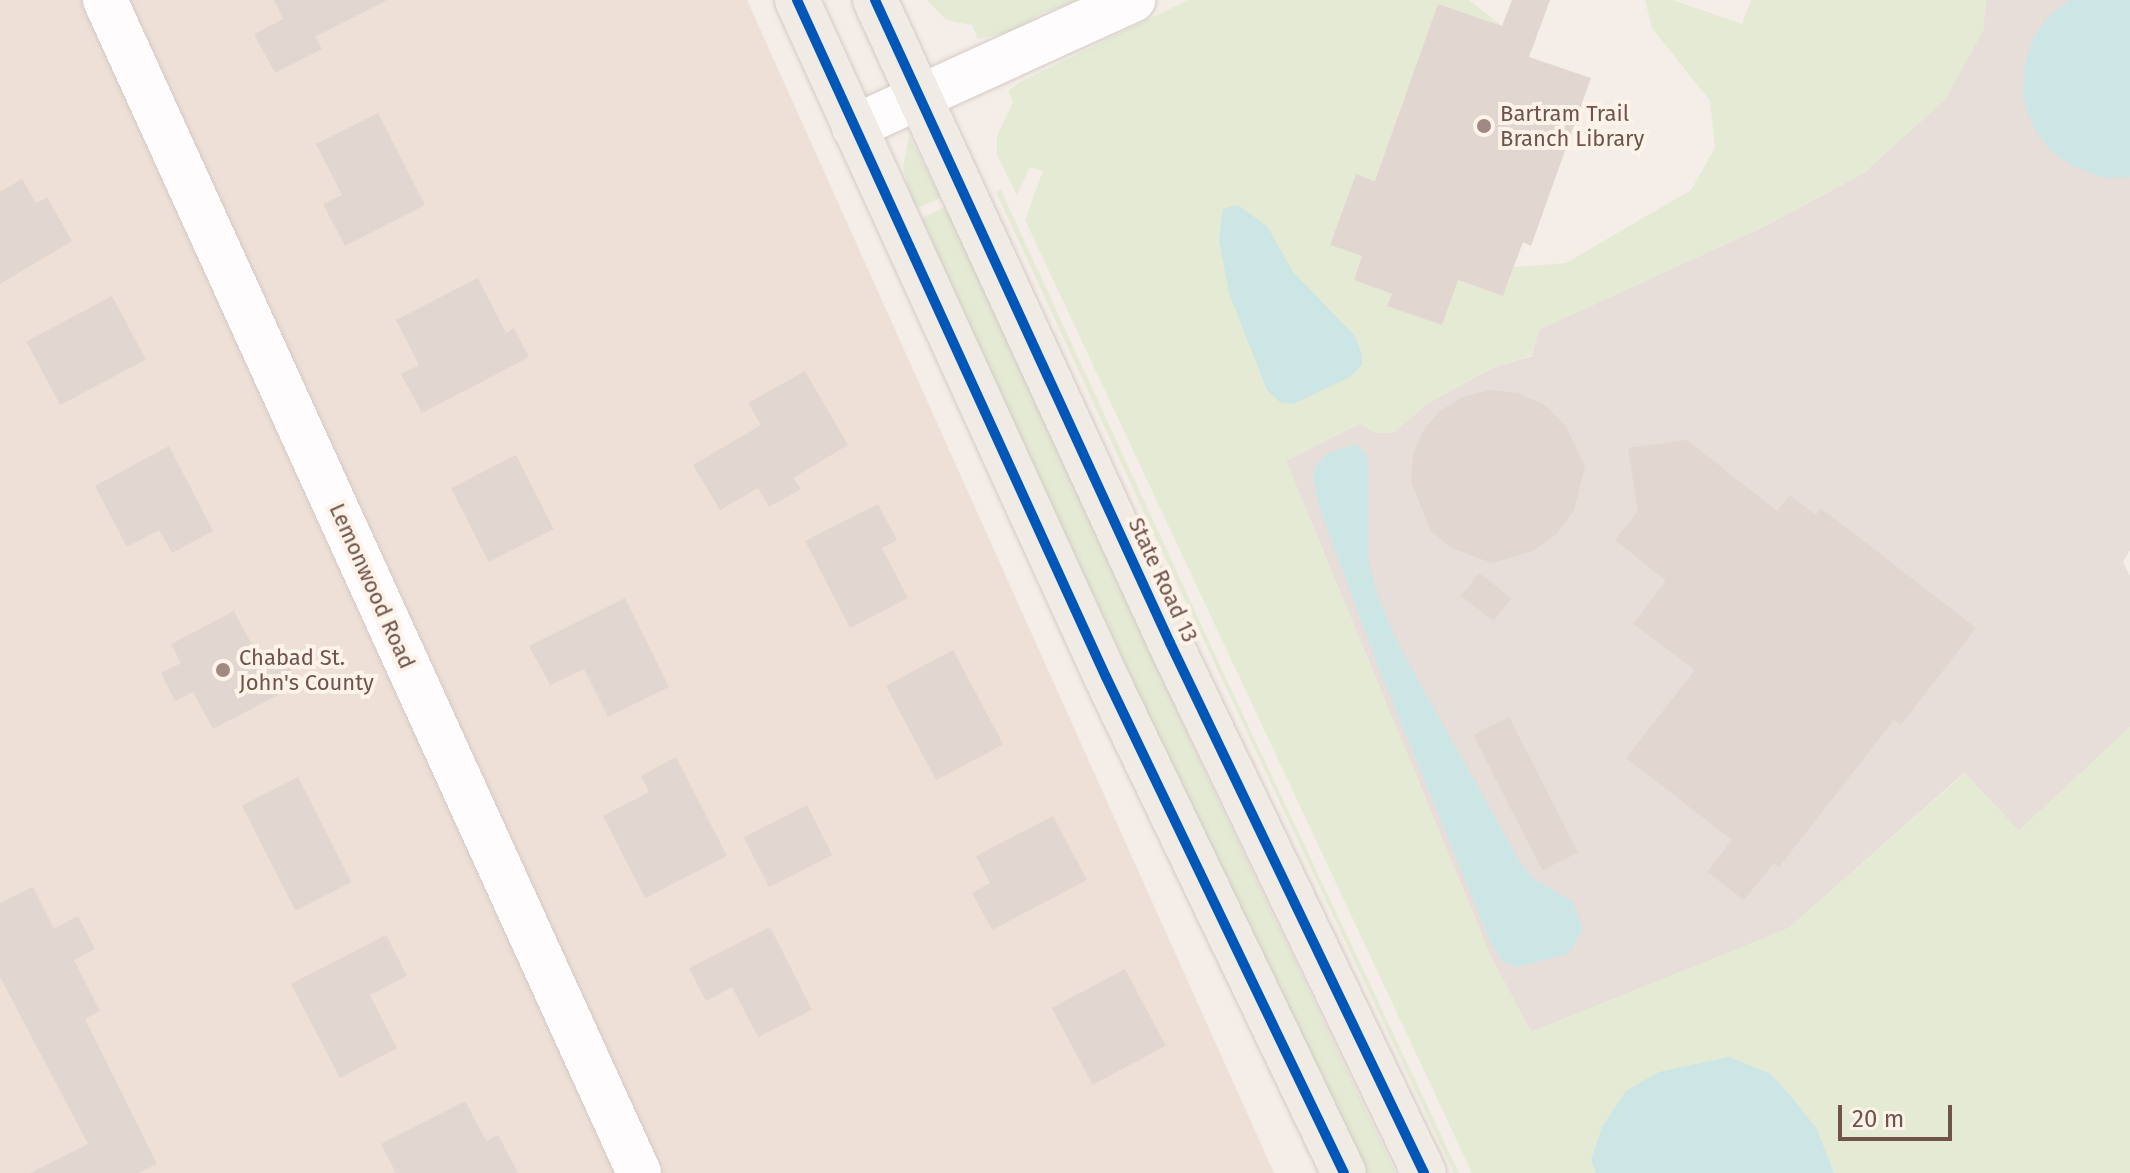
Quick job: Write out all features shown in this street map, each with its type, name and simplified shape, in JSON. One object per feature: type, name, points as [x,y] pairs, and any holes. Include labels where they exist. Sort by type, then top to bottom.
[{"type":"main road","points":[[797,0],[1106,677],[1344,1173]]},
{"type":"main road","name":"State Road 13","points":[[875,0],[1170,643],[1424,1173]]},
{"type":"street","name":"Lemonwood Road","points":[[105,0],[639,1173]]},
{"type":"street","points":[[854,127],[1133,0]]},
{"type":"shaded area","points":[[0,0],[747,0],[1274,1173],[0,1173]]},
{"type":"shaded area","points":[[1986,0],[2130,0],[2130,550],[2123,562],[2130,576],[2130,727],[2019,831],[1964,773],[1789,928],[1531,1032],[1491,957],[1286,461],[1360,423],[1376,433],[1394,432],[1427,404],[1492,368],[1532,356],[1538,330],[1763,227],[1864,173],[1983,31]]},
{"type":"green space","points":[[927,0],[1083,0],[1039,14],[1018,30],[978,39],[972,25],[946,20]]},
{"type":"green space","points":[[1188,0],[1469,0],[1502,26],[1387,185],[1356,174],[1330,245],[1362,256],[1354,280],[1392,294],[1387,306],[1458,280],[1503,296],[1514,267],[1566,263],[1691,190],[1715,148],[1710,101],[1652,28],[1645,0],[1673,0],[1742,24],[1751,0],[1986,0],[1983,31],[1945,100],[1864,173],[1763,227],[1539,330],[1532,355],[1492,368],[1427,404],[1394,432],[1376,433],[1359,423],[1286,461],[1491,957],[1531,1032],[1789,928],[1965,773],[2019,831],[2130,727],[2130,1173],[1834,1173],[1817,1129],[1771,1074],[1591,1160],[1596,1173],[1472,1173],[1025,220],[1043,171],[1030,167],[1017,195],[997,155],[997,136],[1013,102],[1008,91],[1018,83]]},
{"type":"green space","points":[[909,136],[941,198],[914,209],[903,166]]},
{"type":"green space","points":[[1001,190],[1459,1173],[1454,1173],[1158,543],[996,192]]},
{"type":"green space","points":[[946,207],[1204,770],[1396,1173],[1363,1173],[1199,824],[919,219]]},
{"type":"water","points":[[2070,0],[2130,0],[2130,177],[2106,178],[2076,168],[2051,151],[2033,127],[2023,98],[2024,67],[2033,38],[2051,14]]},
{"type":"water","points":[[1238,205],[1267,226],[1293,272],[1355,336],[1362,355],[1362,365],[1350,377],[1293,404],[1280,402],[1267,390],[1229,293],[1219,240],[1223,209]]},
{"type":"water","points":[[1357,444],[1368,458],[1368,559],[1377,594],[1398,644],[1520,862],[1532,878],[1572,901],[1583,929],[1568,954],[1517,967],[1502,961],[1490,941],[1376,661],[1319,506],[1313,478],[1317,464],[1328,453]]},
{"type":"water","points":[[1729,1057],[1771,1074],[1817,1129],[1834,1173],[1596,1173],[1591,1160],[1602,1127],[1626,1091],[1659,1072]]},
{"type":"building","points":[[274,0],[387,0],[315,37],[322,49],[275,73],[254,34],[283,19]]},
{"type":"building","name":"Bartram Trail Branch Library","points":[[1512,0],[1550,0],[1529,57],[1591,78],[1531,246],[1523,242],[1503,296],[1458,280],[1442,325],[1387,306],[1392,294],[1354,280],[1362,256],[1330,245],[1356,174],[1375,181],[1438,4],[1502,26]]},
{"type":"building","points":[[378,113],[425,205],[345,246],[323,204],[342,195],[316,144]]},
{"type":"building","points":[[22,179],[36,203],[47,197],[72,241],[0,284],[0,192]]},
{"type":"building","points":[[478,278],[506,333],[514,328],[529,357],[422,413],[401,374],[419,365],[396,320]]},
{"type":"building","points":[[112,296],[146,360],[60,405],[26,342]]},
{"type":"building","points":[[805,371],[848,445],[793,478],[801,489],[769,507],[758,488],[720,510],[693,465],[761,425],[748,403]]},
{"type":"building","points":[[1491,390],[1518,393],[1545,405],[1565,425],[1585,466],[1574,510],[1557,534],[1533,551],[1492,563],[1451,548],[1430,530],[1411,481],[1413,454],[1424,429],[1441,410],[1465,396]]},
{"type":"building","points":[[1687,440],[1777,511],[1790,495],[1816,515],[1821,508],[1976,628],[1901,725],[1894,720],[1779,867],[1774,863],[1744,900],[1707,872],[1732,840],[1626,758],[1695,670],[1633,624],[1666,581],[1615,540],[1638,511],[1628,448]]},
{"type":"building","points":[[169,446],[213,531],[172,553],[159,530],[127,547],[95,486]]},
{"type":"building","points":[[516,455],[554,529],[489,562],[451,488]]},
{"type":"building","points":[[878,504],[897,540],[882,548],[908,598],[850,628],[805,541]]},
{"type":"building","points":[[1479,573],[1511,598],[1493,621],[1461,596]]},
{"type":"building","points":[[625,598],[669,687],[608,717],[584,669],[550,685],[529,646]]},
{"type":"building","points":[[234,611],[258,656],[279,646],[299,684],[213,729],[193,692],[175,701],[161,673],[181,663],[171,644]]},
{"type":"building","points":[[953,650],[1003,744],[936,780],[886,686]]},
{"type":"building","points":[[1509,717],[1578,852],[1542,871],[1473,735]]},
{"type":"building","points":[[676,757],[727,856],[645,898],[603,816],[649,792],[641,776]]},
{"type":"building","points":[[298,777],[352,882],[295,911],[242,806]]},
{"type":"building","points":[[807,805],[832,855],[769,887],[744,837]]},
{"type":"building","points":[[1053,816],[1087,880],[992,930],[972,893],[990,883],[976,856]]},
{"type":"building","points":[[33,887],[54,929],[78,916],[95,949],[74,960],[100,1011],[85,1019],[157,1164],[139,1173],[30,1173],[88,1144],[0,977],[0,903]]},
{"type":"building","points":[[770,927],[812,1010],[758,1037],[732,987],[706,1001],[689,968]]},
{"type":"building","points":[[386,935],[407,976],[370,995],[397,1048],[340,1078],[291,984]]},
{"type":"building","points":[[1125,969],[1166,1046],[1093,1085],[1052,1008]]},
{"type":"building","points":[[465,1101],[486,1141],[498,1135],[518,1173],[396,1173],[381,1144]]},
{"type":"cycle path","points":[[797,0],[1106,677],[1344,1173]]},
{"type":"cycle path","points":[[875,0],[1170,643],[1424,1173]]},
{"type":"place","name":"Bartram Trail Branch Library","points":[[1484,126]]},
{"type":"place","name":"Chabad St. John's County","points":[[223,670]]}]
